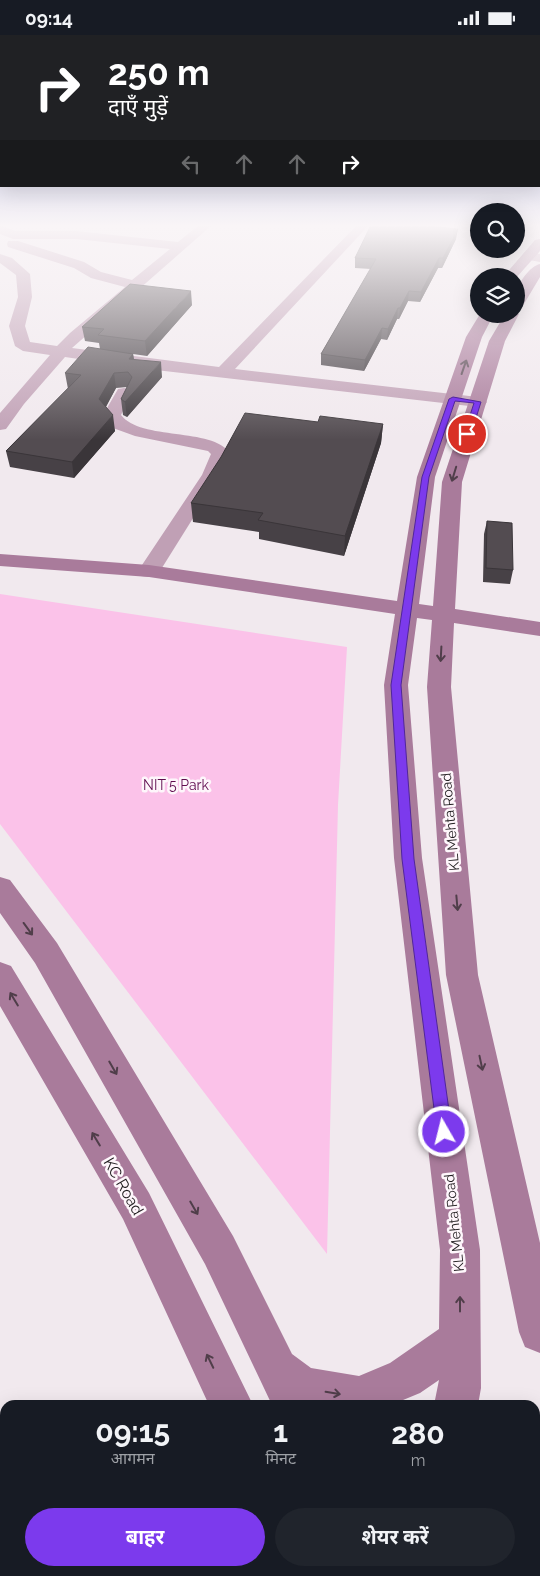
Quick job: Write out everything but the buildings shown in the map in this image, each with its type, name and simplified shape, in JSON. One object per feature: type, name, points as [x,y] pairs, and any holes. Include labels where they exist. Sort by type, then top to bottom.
[{"type":"street","points":[[25,297],[17,325],[23,346],[60,353],[465,400]]},
{"type":"street","points":[[0,425],[18,400],[75,336],[120,297]]},
{"type":"street","points":[[224,372],[295,297]]},
{"type":"street","name":"KL Mehta Road","points":[[482,323],[474,337],[452,481],[439,687],[462,975],[540,1332]]},
{"type":"street","name":"KL Mehta Road","points":[[457,1400],[460,1388],[460,1250],[408,859],[396,685],[426,477],[507,323]]},
{"type":"street","points":[[124,393],[112,415],[119,424],[141,432],[214,447],[221,453],[210,475],[150,571]]},
{"type":"street","points":[[0,560],[150,571],[540,629]]},
{"type":"street","points":[[0,889],[46,953],[219,1250],[274,1368],[291,1400]]},
{"type":"street","name":"KC Road","points":[[0,976],[136,1206],[230,1400]]},
{"type":"street","points":[[274,1368],[303,1388],[359,1397],[405,1378],[459,1339]]},
{"type":"green space","name":"NIT 5 Park","points":[[0,594],[347,647],[338,805],[327,1254],[0,824]]},
{"type":"route","points":[[444,1132],[408,859],[396,685],[426,477],[453,399],[478,402],[467,434]]}]
